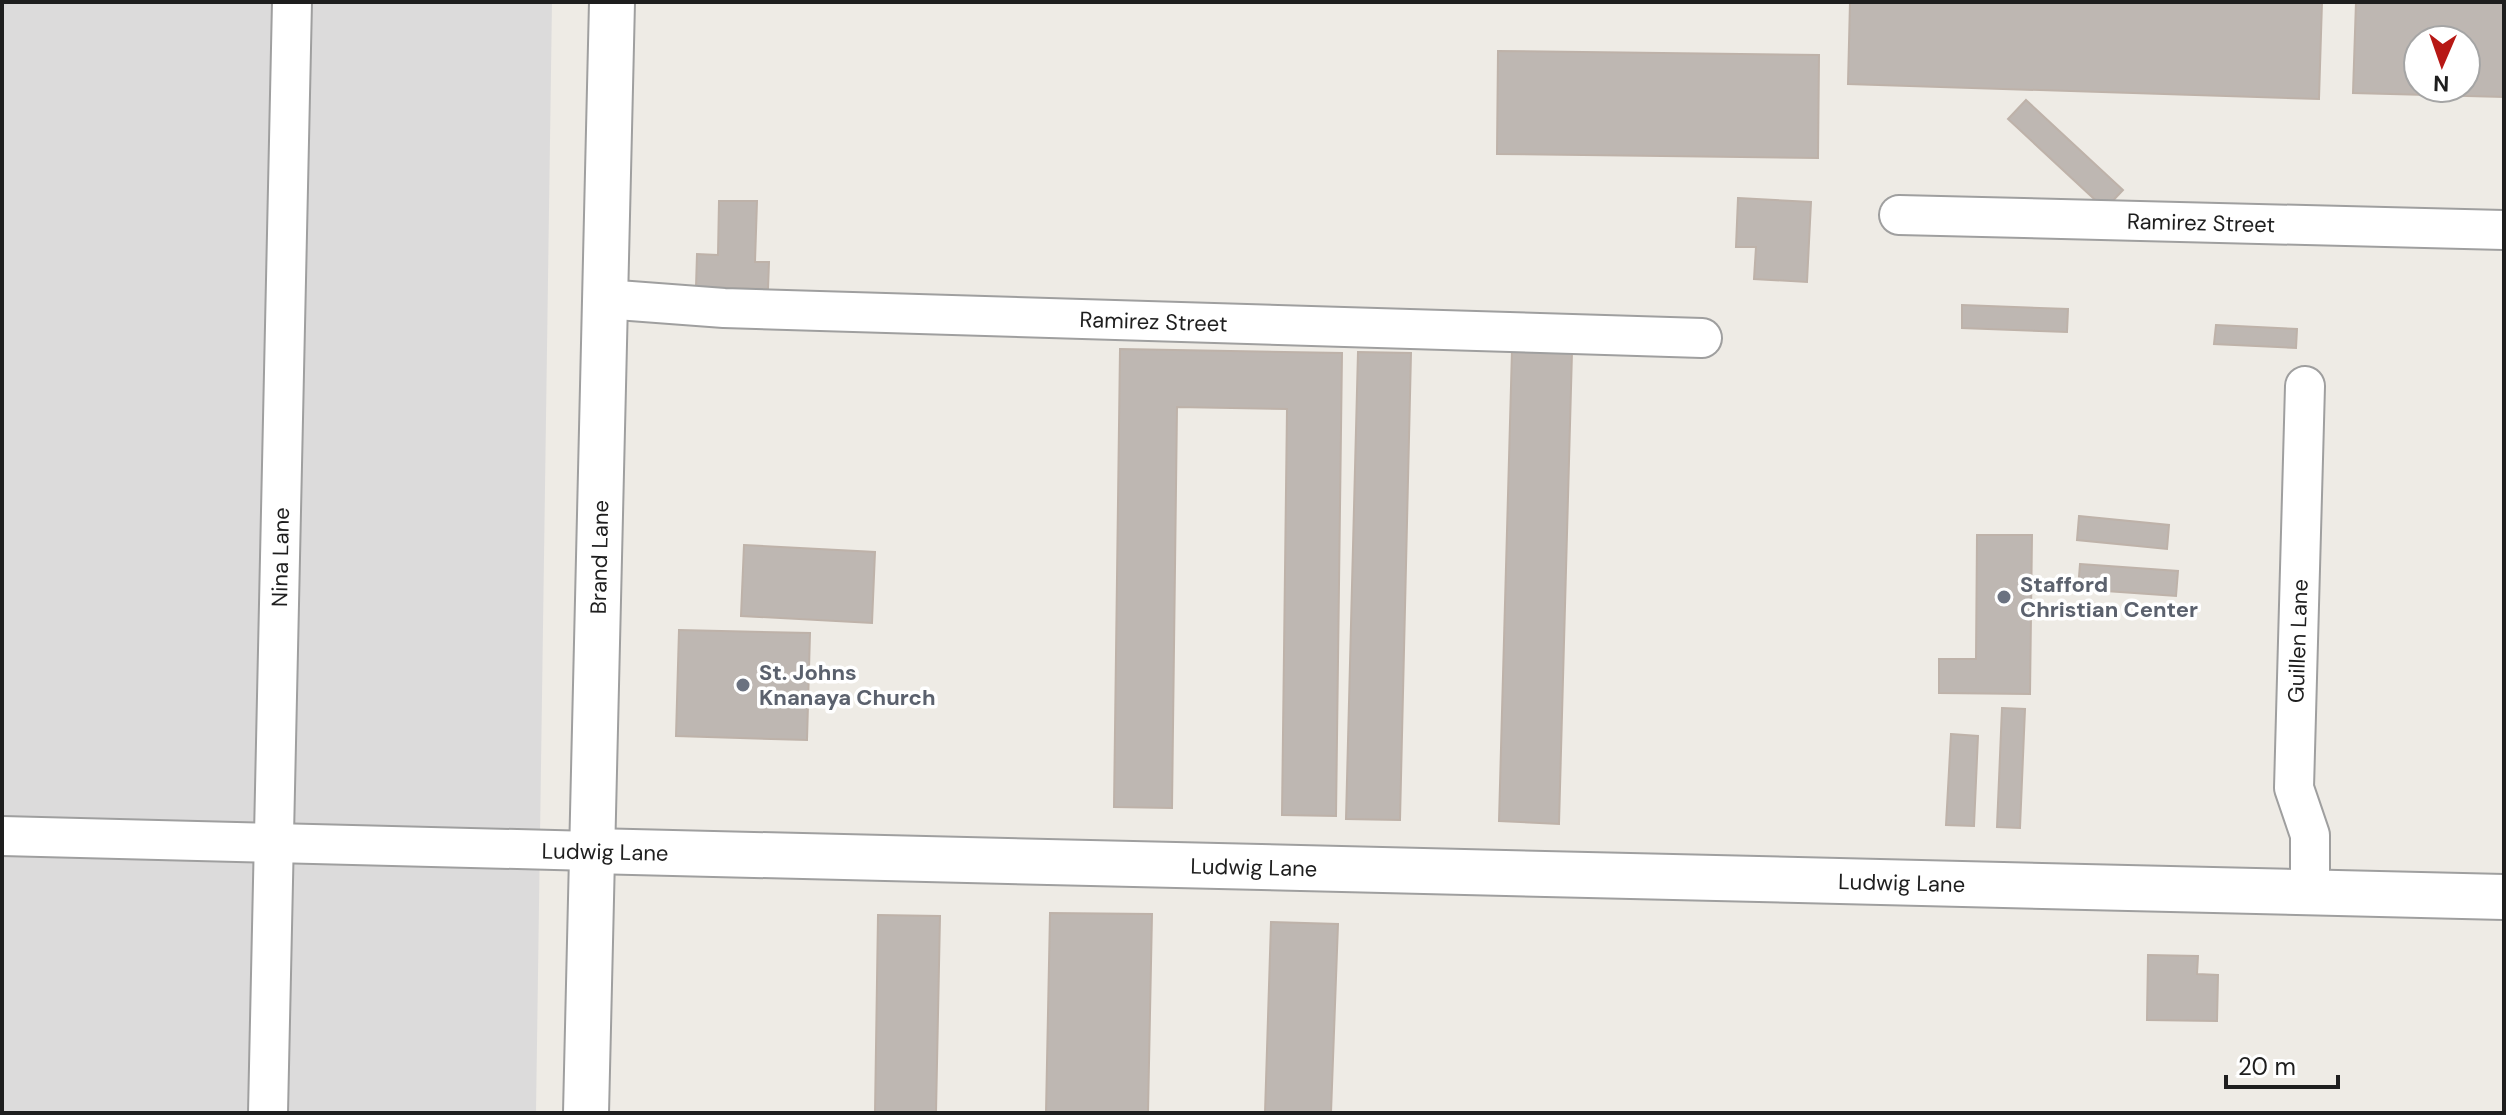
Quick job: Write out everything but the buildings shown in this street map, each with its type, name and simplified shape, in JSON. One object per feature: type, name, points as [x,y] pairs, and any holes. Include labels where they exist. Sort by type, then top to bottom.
[{"type":"street","name":"Nina Lane","points":[[268,1113],[292,2]]},
{"type":"street","name":"Brand Lane","points":[[586,1113],[612,2]]},
{"type":"street","name":"Ramirez Street","points":[[1899,215],[2504,230]]},
{"type":"street","name":"Ramirez Street","points":[[604,299],[740,309],[1702,338]]},
{"type":"street","name":"Guillen Lane","points":[[2305,386],[2294,788],[2310,835],[2310,893]]},
{"type":"street","name":"Ludwig Lane","points":[[2,836],[2504,897]]},
{"type":"shaded area","points":[[2,2],[552,2],[536,1113],[2,1113]]},
{"type":"place","name":"Stafford Christian Center","points":[[2004,597]]},
{"type":"place","name":"St. Johns Knanaya Church","points":[[743,685]]}]
